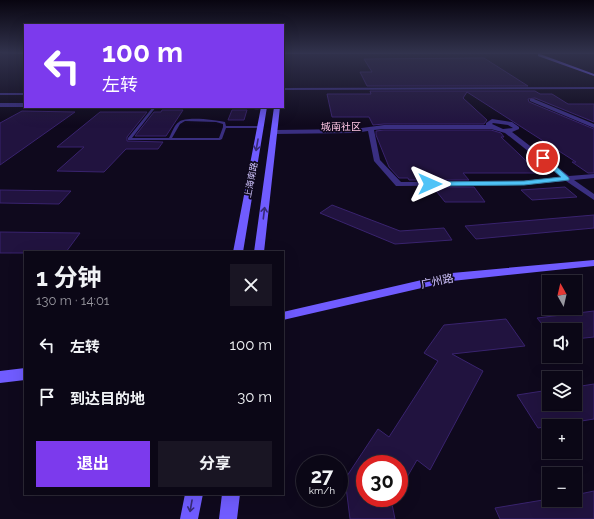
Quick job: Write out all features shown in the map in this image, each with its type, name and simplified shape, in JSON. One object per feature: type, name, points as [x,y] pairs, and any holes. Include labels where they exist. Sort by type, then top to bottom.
[{"type":"street","points":[[284,89],[594,88]]},
{"type":"street","points":[[0,94],[24,94]]},
{"type":"street","points":[[532,100],[594,126]]},
{"type":"street","points":[[0,105],[24,105]]},
{"type":"street","name":"上海南路","points":[[238,251],[264,108]]},
{"type":"street","name":"上海南路","points":[[259,251],[277,108]]},
{"type":"street","points":[[491,127],[488,124],[496,121],[510,123],[517,128],[506,131]]},
{"type":"street","points":[[274,132],[354,131],[384,127],[491,127],[506,131],[543,158],[567,179],[594,198]]},
{"type":"street","points":[[371,129],[377,161],[399,184],[524,183],[594,176]]},
{"type":"street","name":"广州路","points":[[284,316],[452,277],[594,263]]},
{"type":"street","points":[[0,377],[24,374]]},
{"type":"street","points":[[189,519],[194,495]]},
{"type":"street","points":[[228,519],[231,495]]},
{"type":"lane","points":[[154,108],[129,139],[220,139],[225,127]]},
{"type":"lane","points":[[170,139],[179,123],[184,120],[216,121],[224,123],[225,127]]},
{"type":"lane","points":[[225,127],[261,127]]},
{"type":"building","points":[[362,76],[513,76],[528,86],[367,86]]},
{"type":"building","points":[[370,91],[535,91],[540,94],[552,94],[568,104],[594,104],[594,122],[535,98],[528,99],[529,102],[594,129],[594,173],[588,173],[572,162],[576,162],[467,92],[463,98],[487,120],[484,124],[373,125],[369,117],[332,117],[327,94],[371,94]]},
{"type":"building","points":[[162,110],[183,110],[166,136],[135,136],[154,112],[161,112]]},
{"type":"building","points":[[232,110],[247,110],[244,120],[228,120]]},
{"type":"building","points":[[22,111],[75,112],[0,165],[0,123]]},
{"type":"building","points":[[100,112],[147,112],[127,137],[127,141],[163,142],[158,149],[126,149],[104,172],[57,171],[84,147],[57,147]]},
{"type":"building","points":[[491,130],[501,133],[504,137],[501,137],[539,173],[463,173],[469,180],[428,180],[425,177],[420,180],[399,178],[389,167],[376,135],[376,131]]},
{"type":"building","points":[[433,187],[474,187],[485,202],[445,202]]},
{"type":"building","points":[[565,187],[577,197],[532,200],[521,190]]},
{"type":"building","points":[[0,190],[71,191],[59,204],[0,203]]},
{"type":"building","points":[[332,205],[400,231],[444,228],[452,240],[395,244],[320,213]]},
{"type":"building","points":[[594,215],[594,228],[476,239],[465,226]]},
{"type":"building","points":[[0,232],[80,233],[67,251],[24,251],[24,253],[0,253]]},
{"type":"building","points":[[594,311],[594,337],[582,338],[582,323],[542,324],[537,318],[561,315],[582,315],[582,312]]},
{"type":"building","points":[[506,319],[525,346],[452,354],[483,371],[430,470],[417,460],[408,476],[408,455],[361,455],[378,429],[389,437],[438,361],[424,353],[444,325]]},
{"type":"building","points":[[594,384],[594,419],[582,421],[582,419],[542,419],[542,427],[538,428],[517,395],[542,391],[542,411],[582,411],[582,386]]},
{"type":"building","points":[[356,462],[356,507],[393,507],[395,519],[350,519],[348,503],[348,474]]},
{"type":"building","points":[[594,491],[594,519],[500,519],[495,508],[542,500],[542,507],[582,507],[582,494]]},
{"type":"district","name":"城南社区","points":[[341,126]]},
{"type":"route","points":[[430,184],[524,183],[567,179],[543,158]]}]
